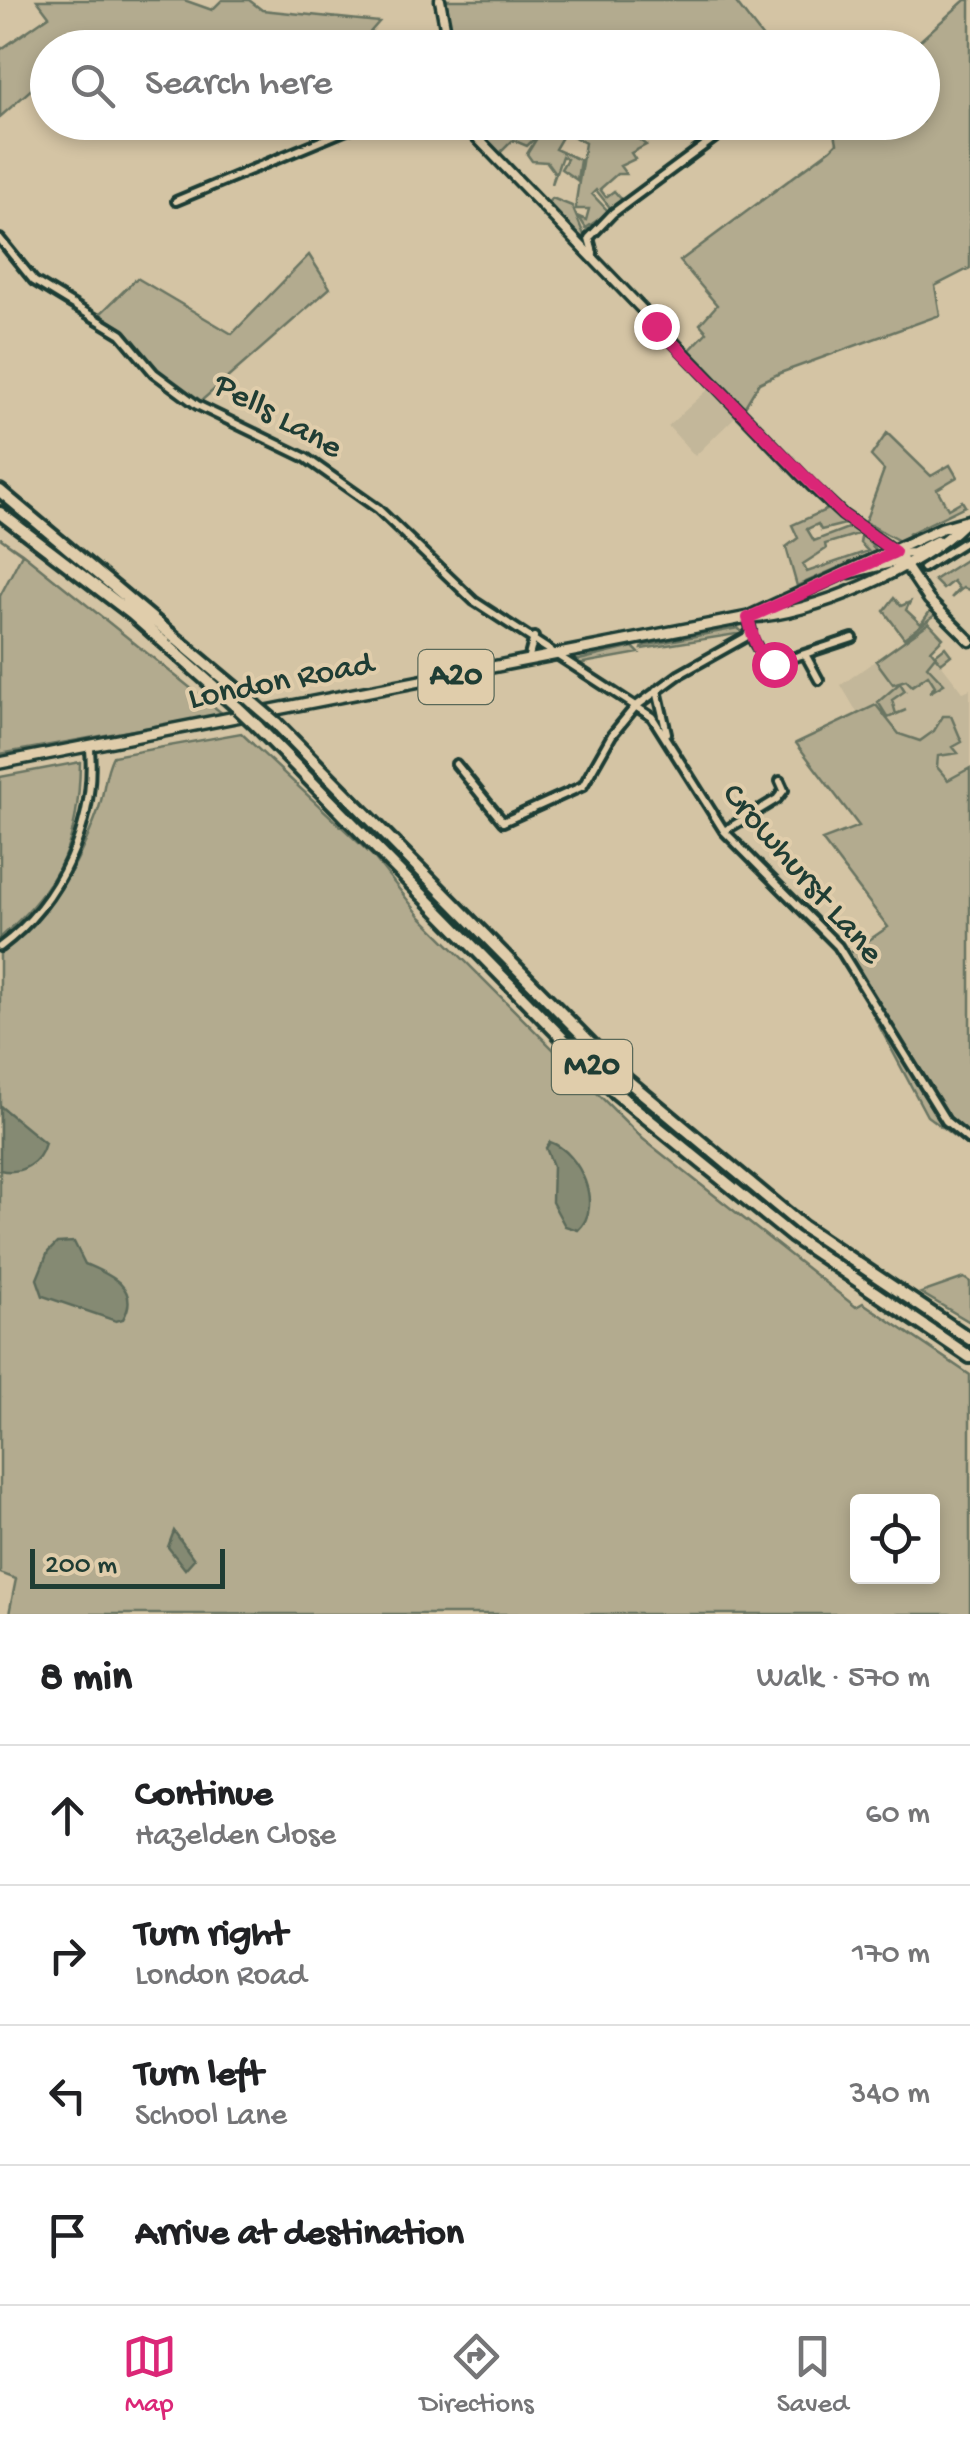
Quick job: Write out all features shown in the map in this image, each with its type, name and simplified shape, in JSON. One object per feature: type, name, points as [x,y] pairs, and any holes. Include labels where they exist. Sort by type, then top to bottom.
[{"type":"highway","name":"M20","points":[[0,491],[276,723],[628,1082],[802,1226],[970,1339]]},
{"type":"highway","name":"M20","points":[[0,514],[132,614],[238,708],[616,1093],[793,1237],[970,1358]]},
{"type":"main road","name":"London Road","points":[[0,763],[527,664],[748,618],[770,617],[812,604],[967,521]]},
{"type":"main road","name":"London Road","points":[[748,618],[846,574],[900,557]]},
{"type":"street","points":[[440,0],[446,30]]},
{"type":"street","points":[[176,200],[322,140]]},
{"type":"street","points":[[479,140],[541,208],[593,253],[679,351],[812,486],[843,515],[900,557],[932,604],[970,641]]},
{"type":"street","points":[[593,253],[590,238],[610,216],[712,140]]},
{"type":"street","name":"Pells Lane","points":[[0,239],[34,281],[121,334],[154,373],[198,405],[306,458],[406,532],[474,601],[562,657]]},
{"type":"street","points":[[923,568],[963,542],[951,532]]},
{"type":"street","points":[[748,618],[749,633],[771,664],[854,638]]},
{"type":"street","points":[[456,764],[502,822],[583,786],[612,735],[635,707],[749,633]]},
{"type":"street","points":[[834,636],[838,645]]},
{"type":"street","points":[[527,664],[534,637]]},
{"type":"street","points":[[806,656],[819,680]]},
{"type":"street","name":"Crowhurst Lane","points":[[562,657],[635,707],[668,736]]},
{"type":"street","name":"Crowhurst Lane","points":[[657,690],[668,736],[692,786],[724,831],[838,946],[946,1121],[970,1140]]},
{"type":"street","points":[[0,947],[45,900],[74,851],[86,816],[90,748]]},
{"type":"street","points":[[724,831],[766,806],[784,790],[780,781]]},
{"type":"shaded area","points":[[37,0],[184,0],[212,10],[222,0],[249,0],[262,10],[379,22],[372,30],[30,30],[30,90],[0,117],[0,50],[49,16]]},
{"type":"shaded area","points":[[442,0],[734,0],[757,30],[448,30]]},
{"type":"shaded area","points":[[965,0],[970,0],[970,268],[935,286],[940,315],[780,373],[759,383],[744,408],[687,353],[707,332],[700,324],[717,305],[680,261],[831,149],[836,140],[940,140],[940,30],[932,30]]},
{"type":"shaded area","points":[[480,140],[513,140],[495,158]]},
{"type":"shaded area","points":[[536,140],[560,140],[555,149],[580,160],[577,180],[561,169],[567,159],[562,156],[552,184],[555,173],[547,162],[532,161],[527,154]]},
{"type":"shaded area","points":[[580,140],[640,140],[646,145],[631,153],[635,159],[620,166],[626,174],[617,174],[600,189],[606,197],[614,191],[623,201],[612,210],[596,190],[592,194],[609,212],[586,228],[592,230],[589,233],[579,217],[586,220],[589,209],[576,209],[585,143]]},
{"type":"shaded area","points":[[552,198],[572,206],[587,242],[546,205]]},
{"type":"shaded area","points":[[309,255],[330,288],[200,402],[158,371],[126,331],[100,314],[137,278],[232,334]]},
{"type":"shaded area","points":[[712,386],[737,415],[695,456],[668,426]]},
{"type":"shaded area","points":[[887,433],[931,476],[950,465],[957,477],[937,489],[948,509],[962,501],[965,506],[908,534],[918,534],[903,543],[865,522],[884,470],[871,456]]},
{"type":"shaded area","points":[[830,508],[845,524],[821,530],[818,524],[807,529],[814,541],[853,526],[858,534],[825,544],[826,549],[803,564],[807,572],[868,551],[860,543],[862,532],[876,551],[797,586],[786,547],[798,538],[792,525]]},
{"type":"shaded area","points":[[0,538],[22,553],[223,714],[0,754],[0,596],[22,554]]},
{"type":"shaded area","points":[[970,557],[970,590],[963,588],[951,598],[959,589],[953,581],[943,589],[934,580]]},
{"type":"shaded area","points":[[894,598],[901,606],[910,602],[906,610],[921,624],[932,608],[935,615],[904,638],[884,611]]},
{"type":"shaded area","points":[[929,623],[943,638],[931,650],[935,655],[945,647],[951,655],[941,663],[935,656],[927,666],[944,684],[929,693],[935,686],[928,675],[912,686],[906,680],[893,684],[876,661]]},
{"type":"shaded area","points":[[738,628],[743,633],[642,649],[643,646]]},
{"type":"shaded area","points":[[903,641],[935,656],[963,692],[970,689],[970,768],[938,786],[796,743],[858,714],[841,685]]},
{"type":"shaded area","points":[[633,647],[639,653],[578,664],[575,661]]},
{"type":"shaded area","points":[[900,683],[905,691],[892,700],[896,714],[906,710],[888,718],[878,702]]},
{"type":"shaded area","points":[[876,705],[899,734],[920,741],[934,731],[943,716],[951,716],[962,742],[953,747],[958,753],[938,756],[937,767],[948,780],[970,768],[970,1148],[927,1116],[843,958],[888,927],[822,840],[859,826],[796,743]]},
{"type":"shaded area","points":[[241,733],[373,856],[421,917],[643,1139],[856,1307],[863,1303],[970,1375],[970,1614],[9,1614],[16,1579],[0,1573],[0,952],[34,922],[72,870],[99,808],[113,756]]},
{"type":"shaded area","points":[[80,762],[76,816],[63,860],[39,899],[0,938],[0,777]]},
{"type":"shaded area","points":[[0,1106],[45,1143],[39,1157],[22,1169],[0,1170]]},
{"type":"shaded area","points":[[550,1142],[571,1157],[585,1181],[589,1208],[578,1230],[565,1226],[552,1202],[553,1166],[546,1148]]},
{"type":"shaded area","points":[[74,1242],[85,1264],[112,1277],[125,1290],[128,1308],[123,1319],[116,1321],[43,1296],[37,1279],[48,1252],[57,1243]]},
{"type":"shaded area","points":[[964,1278],[970,1282],[970,1322],[921,1293]]},
{"type":"shaded area","points":[[174,1531],[194,1559],[185,1569],[168,1547]]},
{"type":"route","points":[[656,326],[812,486],[843,515],[895,552],[748,618],[749,633],[763,658],[774,664]]}]
